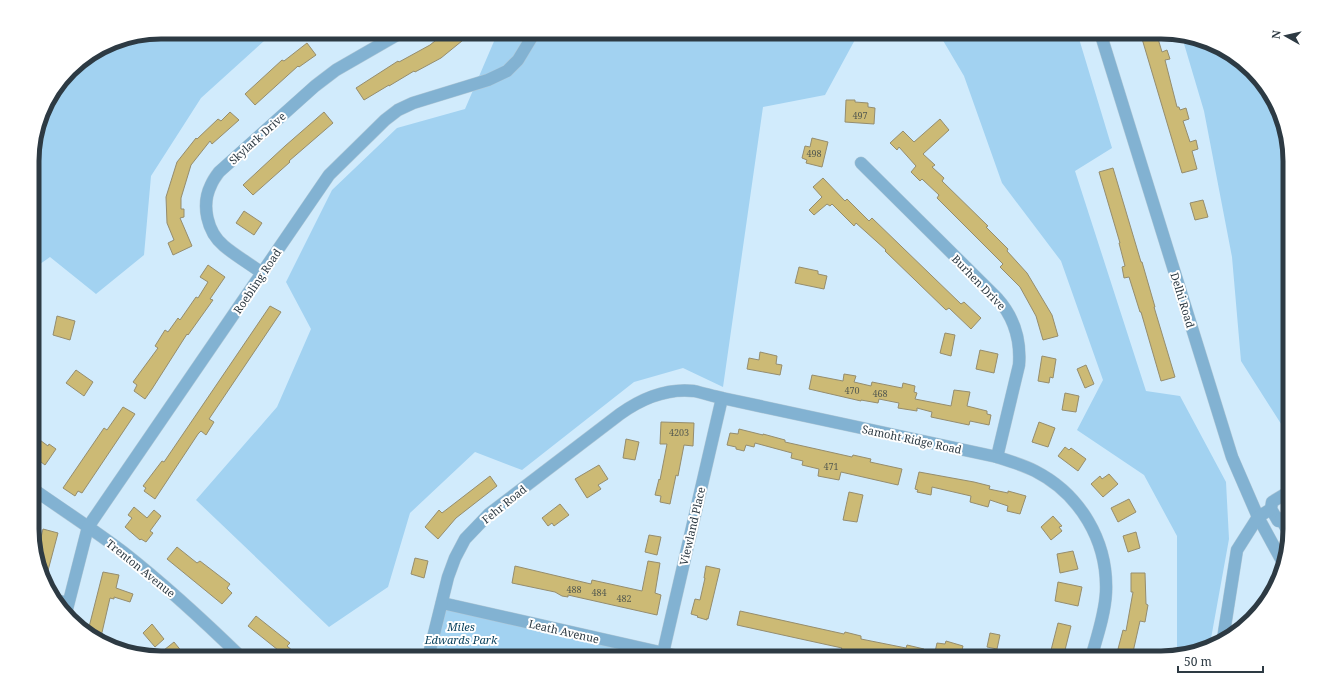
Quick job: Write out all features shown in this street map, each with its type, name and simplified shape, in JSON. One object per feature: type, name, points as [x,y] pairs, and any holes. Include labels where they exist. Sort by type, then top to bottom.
[{"type":"street","name":"Skylark Drive","points":[[262,273],[224,246],[211,230],[206,210],[206,200],[210,185],[219,172],[315,86],[336,70],[390,39]]},
{"type":"street","name":"Roebling Road","points":[[67,607],[88,527],[329,175],[385,120],[398,110],[498,76],[507,71],[518,60],[531,39]]},
{"type":"street","name":"Delhi Road","points":[[1102,39],[1232,457],[1258,516],[1280,557]]},
{"type":"street","name":"Burhen Drive","points":[[861,163],[997,298],[1012,319],[1018,338],[1020,354],[1019,364],[997,457]]},
{"type":"street","name":"Samoht Ridge Road","points":[[587,439],[633,405],[647,398],[662,393],[694,391],[997,457],[1034,470],[1058,486],[1075,502],[1088,519],[1097,538],[1103,557],[1106,578],[1106,594],[1104,609],[1093,651]]},
{"type":"street","name":"Viewland Place","points":[[663,651],[722,398]]},
{"type":"street","name":"Fehr Road","points":[[430,651],[448,577],[455,558],[465,539],[489,514],[587,439]]},
{"type":"street","name":"Trenton Avenue","points":[[39,493],[123,552],[168,588],[207,623],[235,651]]},
{"type":"street","points":[[1283,495],[1272,502],[1271,509],[1278,521],[1283,518]]},
{"type":"street","points":[[1224,633],[1237,550],[1258,516],[1271,509]]},
{"type":"street","name":"Leath Avenue","points":[[442,603],[654,651]]},
{"type":"green space","points":[[153,39],[266,39],[201,98],[151,176],[144,255],[96,294],[50,257],[39,265],[40,145],[48,115],[55,100],[75,75],[100,55],[122,45],[138,41]]},
{"type":"green space","points":[[495,39],[855,39],[825,95],[763,107],[723,387],[683,368],[634,382],[522,470],[475,452],[410,513],[388,587],[329,627],[196,500],[277,407],[311,329],[286,282],[332,190],[397,128],[465,109]]},
{"type":"green space","points":[[942,39],[1079,39],[1112,148],[1075,171],[1146,391],[1180,396],[1226,482],[1229,539],[1211,640],[1200,645],[1177,650],[1177,536],[1144,475],[1077,430],[1103,380],[1061,261],[1002,183],[964,76]]},
{"type":"green space","points":[[1183,41],[1207,48],[1222,55],[1247,75],[1267,100],[1279,130],[1283,161],[1283,427],[1241,361],[1232,257],[1204,111]]},
{"type":"green space","name":"Miles Edwards Park","points":[[442,603],[635,651],[430,651]]},
{"type":"building","points":[[437,39],[464,39],[441,58],[415,72],[414,71],[364,100],[356,88],[398,61],[399,62],[430,45]]},
{"type":"building","points":[[1142,39],[1158,39],[1162,52],[1167,50],[1170,59],[1165,60],[1177,107],[1179,107],[1180,110],[1186,108],[1189,119],[1183,121],[1190,142],[1196,140],[1198,149],[1192,151],[1197,169],[1182,173]]},
{"type":"building","points":[[307,43],[316,55],[299,67],[298,66],[255,105],[245,94],[282,60],[284,61]]},
{"type":"building","points":[[846,100],[855,100],[855,102],[868,103],[868,107],[875,108],[874,124],[845,122]]},
{"type":"building","points":[[230,112],[239,120],[212,144],[210,141],[191,165],[181,198],[181,209],[184,209],[184,217],[180,218],[192,246],[173,255],[168,243],[174,240],[167,223],[166,197],[177,162],[196,138],[197,139],[218,119],[221,121]]},
{"type":"building","points":[[324,112],[333,123],[253,195],[243,185]]},
{"type":"building","points":[[940,119],[949,130],[923,154],[935,165],[932,167],[944,178],[942,181],[988,226],[986,227],[1008,249],[1007,251],[1027,273],[1052,315],[1058,336],[1043,340],[1036,316],[1020,287],[1000,267],[1003,264],[937,198],[939,195],[922,179],[920,181],[911,172],[916,166],[899,147],[897,150],[890,143],[903,131],[914,142]]},
{"type":"building","points":[[812,138],[828,142],[822,167],[806,163],[807,160],[802,158],[805,146],[810,147]]},
{"type":"building","points":[[1113,168],[1175,377],[1161,381],[1129,277],[1124,278],[1122,267],[1125,266],[1120,243],[1099,172]]},
{"type":"building","points":[[823,178],[845,201],[847,199],[869,221],[872,218],[961,304],[964,302],[981,318],[971,329],[949,308],[946,310],[885,251],[886,250],[856,223],[854,226],[832,204],[830,206],[827,204],[814,215],[809,210],[822,197],[813,187]]},
{"type":"building","points":[[1203,200],[1208,217],[1195,220],[1190,203]]},
{"type":"building","points":[[244,211],[262,223],[254,235],[236,223]]},
{"type":"building","points":[[208,265],[225,277],[210,299],[213,300],[188,335],[187,334],[145,399],[134,391],[137,385],[133,382],[158,348],[155,346],[165,330],[168,332],[178,318],[180,320],[196,297],[198,298],[208,282],[200,277]]},
{"type":"building","points":[[799,267],[818,271],[818,274],[827,276],[824,289],[795,283]]},
{"type":"building","points":[[270,306],[281,312],[209,419],[214,422],[206,435],[201,431],[198,434],[155,499],[144,491],[146,488],[143,486],[162,461],[164,462]]},
{"type":"building","points":[[57,316],[75,321],[70,340],[53,335]]},
{"type":"building","points":[[945,333],[955,335],[951,356],[940,353]]},
{"type":"building","points":[[980,350],[998,354],[994,373],[976,369]]},
{"type":"building","points":[[760,352],[777,356],[776,364],[782,365],[780,375],[747,369],[749,358],[759,360]]},
{"type":"building","points":[[1042,356],[1056,359],[1053,378],[1050,377],[1049,383],[1038,381]]},
{"type":"building","points":[[1086,365],[1094,384],[1085,388],[1077,369]]},
{"type":"building","points":[[76,370],[93,382],[84,396],[66,383]]},
{"type":"building","points":[[844,374],[856,376],[854,382],[871,386],[872,382],[902,388],[903,383],[915,386],[914,392],[917,393],[915,399],[951,406],[954,390],[970,392],[967,406],[987,411],[987,414],[991,415],[989,425],[970,421],[969,425],[931,417],[932,412],[917,408],[917,411],[898,408],[899,403],[879,399],[878,403],[861,401],[809,389],[812,375],[843,381]]},
{"type":"building","points":[[1065,393],[1079,396],[1076,412],[1062,410]]},
{"type":"building","points":[[123,407],[135,414],[82,493],[78,491],[75,496],[63,488],[104,428],[107,430]]},
{"type":"building","points":[[661,422],[694,423],[693,446],[684,445],[678,476],[676,475],[670,504],[660,502],[661,496],[655,495],[659,479],[660,480],[667,444],[660,444]]},
{"type":"building","points":[[1039,422],[1055,428],[1048,447],[1032,442]]},
{"type":"building","points":[[739,429],[785,440],[785,442],[852,457],[853,455],[871,459],[870,462],[902,469],[898,485],[841,472],[839,480],[818,476],[819,469],[802,465],[803,461],[791,458],[792,453],[755,443],[754,447],[746,445],[744,451],[727,445],[730,433],[738,434]]},
{"type":"building","points":[[39,439],[48,446],[49,444],[56,449],[45,465],[39,460]]},
{"type":"building","points":[[626,439],[639,442],[635,460],[623,458]]},
{"type":"building","points":[[1065,447],[1069,450],[1071,448],[1086,459],[1078,471],[1058,456]]},
{"type":"building","points":[[599,465],[608,479],[598,485],[601,489],[587,498],[575,479]]},
{"type":"building","points":[[919,472],[974,482],[990,486],[989,489],[1008,493],[1008,491],[1026,496],[1020,514],[1007,511],[1008,506],[990,500],[988,507],[970,502],[971,496],[932,487],[931,495],[917,492],[918,490],[915,489]]},
{"type":"building","points":[[1109,474],[1118,484],[1103,497],[1091,484],[1100,476],[1102,479]]},
{"type":"building","points":[[490,476],[497,486],[456,518],[438,539],[425,527],[439,510],[442,513]]},
{"type":"building","points":[[849,492],[863,495],[857,522],[843,520]]},
{"type":"building","points":[[1129,499],[1136,512],[1118,522],[1111,508]]},
{"type":"building","points":[[560,504],[569,515],[554,526],[552,523],[548,526],[542,518]]},
{"type":"building","points":[[134,507],[147,518],[154,510],[161,516],[150,531],[153,533],[146,542],[141,539],[140,540],[125,527],[132,518],[128,515]]},
{"type":"building","points":[[1053,516],[1062,526],[1059,527],[1062,531],[1051,540],[1041,527]]},
{"type":"building","points":[[43,529],[58,533],[47,573],[43,560],[40,542]]},
{"type":"building","points":[[1136,532],[1140,548],[1128,552],[1123,536]]},
{"type":"building","points":[[649,535],[661,537],[657,555],[645,552]]},
{"type":"building","points":[[177,547],[197,563],[200,561],[230,584],[227,588],[232,593],[222,604],[167,559]]},
{"type":"building","points":[[1073,551],[1078,569],[1060,573],[1057,554]]},
{"type":"building","points":[[415,558],[428,561],[424,578],[411,574]]},
{"type":"building","points":[[648,561],[660,563],[655,593],[661,595],[657,615],[568,595],[568,597],[562,596],[555,592],[512,583],[515,566],[591,584],[592,580],[642,591]]},
{"type":"building","points":[[706,566],[720,569],[707,620],[691,614],[695,599],[700,600]]},
{"type":"building","points":[[103,572],[119,575],[116,588],[133,594],[130,602],[114,597],[114,599],[110,598],[101,635],[89,627]]},
{"type":"building","points":[[1131,573],[1145,573],[1146,604],[1148,605],[1145,622],[1140,621],[1133,651],[1128,651],[1118,649],[1123,630],[1126,631],[1133,592],[1131,592]]},
{"type":"building","points":[[1058,582],[1082,587],[1078,606],[1055,601]]},
{"type":"building","points":[[740,611],[844,634],[845,632],[861,636],[861,639],[906,648],[907,645],[924,649],[924,651],[851,651],[737,625]]},
{"type":"building","points":[[256,616],[290,643],[287,646],[293,651],[279,651],[248,626]]},
{"type":"building","points":[[1058,623],[1071,626],[1065,651],[1051,651]]},
{"type":"building","points":[[152,624],[164,639],[155,647],[143,633]]},
{"type":"building","points":[[990,633],[1000,635],[997,649],[987,647]]},
{"type":"building","points":[[946,641],[963,646],[962,651],[935,651],[937,643],[945,644]]},
{"type":"building","points":[[174,642],[181,651],[165,651],[164,650]]}]
